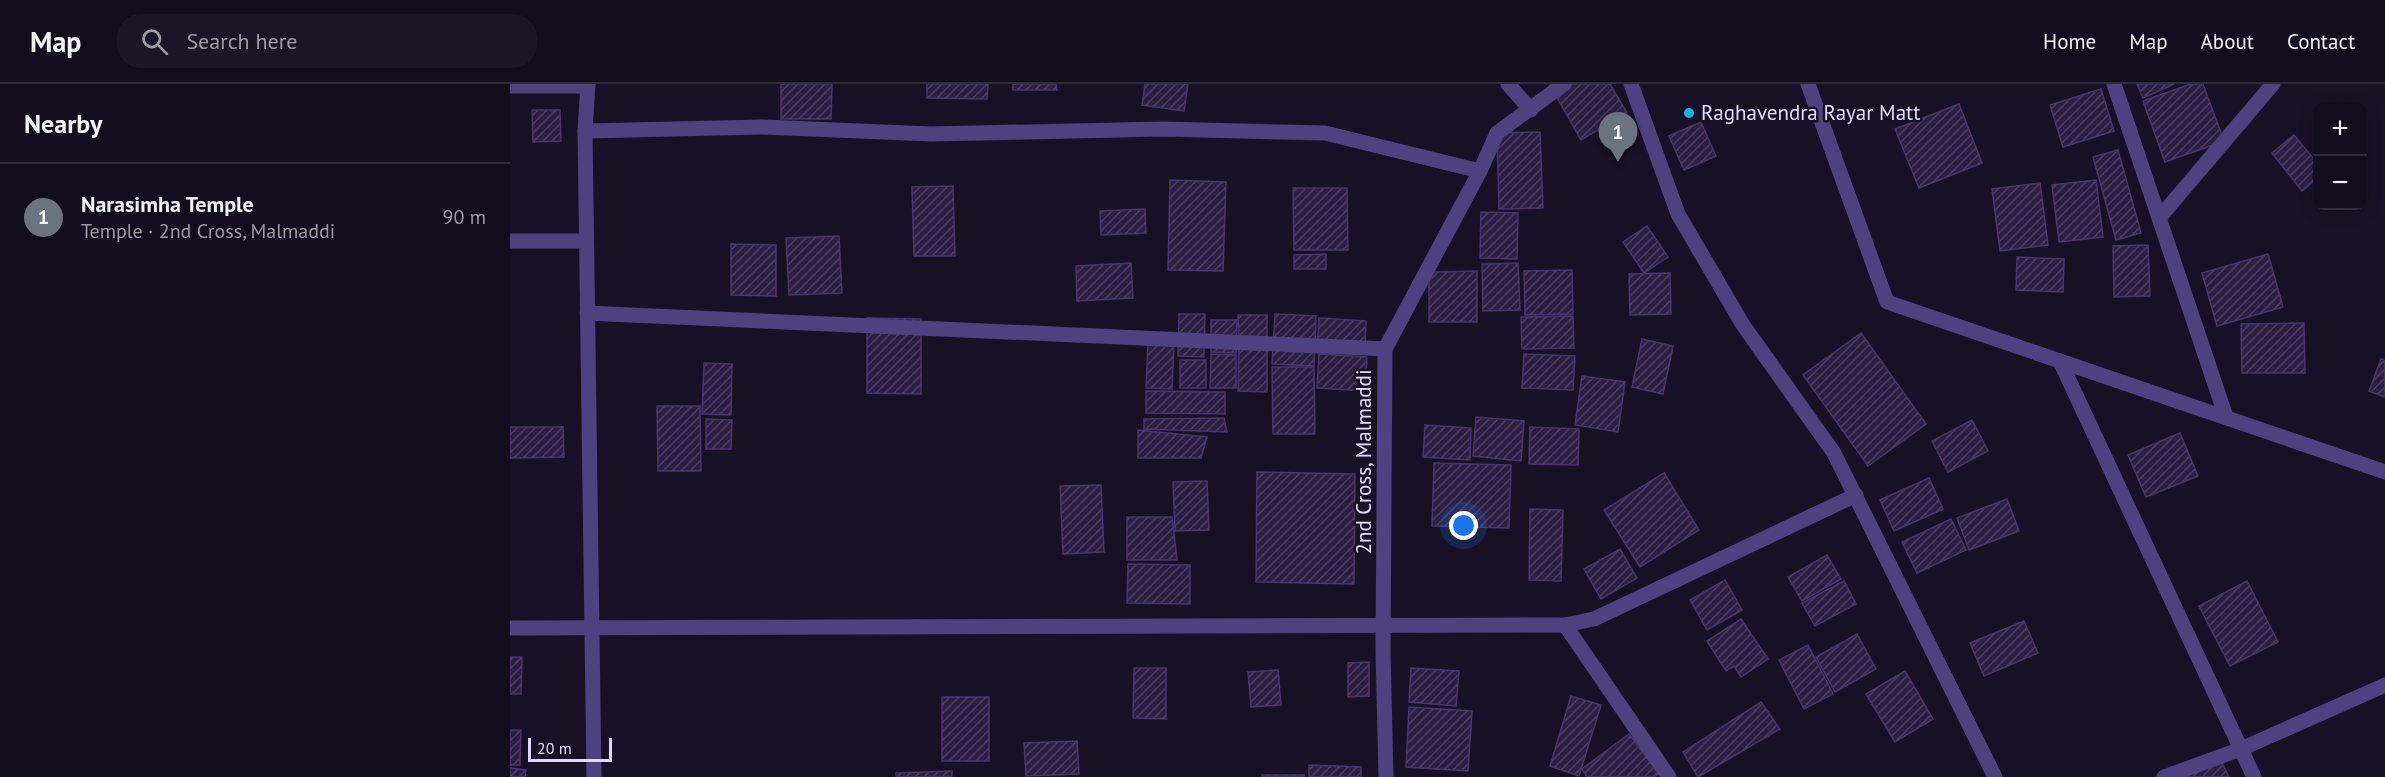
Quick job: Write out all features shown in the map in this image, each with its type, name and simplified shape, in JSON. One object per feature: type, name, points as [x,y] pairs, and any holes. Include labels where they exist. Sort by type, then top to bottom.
[{"type":"street","points":[[1508,84],[1531,110]]},
{"type":"street","name":"2nd Cross, Malmaddi","points":[[1386,777],[1383,624],[1386,348],[1480,171],[1497,133],[1564,84]]},
{"type":"street","points":[[1631,84],[1678,214],[1743,325],[1834,453],[1995,777]]},
{"type":"street","points":[[1808,84],[1887,302],[2385,472]]},
{"type":"street","points":[[2114,84],[2226,417]]},
{"type":"street","points":[[2160,217],[2273,84]]},
{"type":"street","points":[[510,86],[588,85],[585,131],[594,777]]},
{"type":"street","points":[[585,131],[762,127],[931,134],[1163,129],[1325,133],[1480,171]]},
{"type":"street","points":[[510,241],[586,241]]},
{"type":"street","points":[[587,313],[1386,348]]},
{"type":"street","points":[[2060,361],[2254,777]]},
{"type":"street","points":[[510,628],[1565,625],[1594,619],[1856,495]]},
{"type":"street","points":[[1565,625],[1669,777]]},
{"type":"street","points":[[2164,777],[2241,749],[2385,685]]},
{"type":"building","points":[[781,84],[832,84],[831,119],[781,119]]},
{"type":"building","points":[[927,84],[988,84],[987,99],[927,98]]},
{"type":"building","points":[[1013,84],[1056,84],[1057,90],[1013,90]]},
{"type":"building","points":[[1145,84],[1188,84],[1184,111],[1142,105]]},
{"type":"building","points":[[1610,84],[1627,113],[1581,140],[1550,85]]},
{"type":"building","points":[[2137,84],[2174,84],[2143,98]]},
{"type":"building","points":[[2191,84],[2203,84],[2224,141],[2165,162],[2143,101]]},
{"type":"building","points":[[2101,89],[2114,131],[2063,147],[2050,105]]},
{"type":"building","points":[[1959,104],[1982,163],[1919,188],[1895,129]]},
{"type":"building","points":[[532,110],[560,110],[561,141],[533,142]]},
{"type":"building","points":[[1701,122],[1716,156],[1684,170],[1669,136]]},
{"type":"building","points":[[1540,132],[1543,208],[1499,209],[1497,133]]},
{"type":"building","points":[[2294,135],[2313,158],[2313,182],[2302,191],[2272,153]]},
{"type":"building","points":[[2118,150],[2141,233],[2116,240],[2093,157]]},
{"type":"building","points":[[1170,180],[1226,182],[1223,271],[1168,270]]},
{"type":"building","points":[[2096,180],[2103,237],[2059,242],[2052,185]]},
{"type":"building","points":[[2040,183],[2048,245],[2000,251],[1992,189]]},
{"type":"building","points":[[953,186],[955,256],[914,256],[912,187]]},
{"type":"building","points":[[1293,188],[1347,188],[1348,250],[1294,250]]},
{"type":"building","points":[[1145,209],[1146,233],[1101,235],[1100,211]]},
{"type":"building","points":[[1481,212],[1518,213],[1517,259],[1480,258]]},
{"type":"building","points":[[1647,226],[1668,257],[1644,273],[1623,242]]},
{"type":"building","points":[[839,236],[842,293],[789,295],[786,238]]},
{"type":"building","points":[[731,244],[776,245],[776,296],[731,295]]},
{"type":"building","points":[[2148,245],[2150,296],[2114,297],[2113,246]]},
{"type":"building","points":[[1326,254],[1326,269],[1294,269],[1294,255]]},
{"type":"building","points":[[2268,254],[2283,307],[2217,326],[2202,273]]},
{"type":"building","points":[[2017,257],[2064,259],[2063,292],[2016,290]]},
{"type":"building","points":[[1131,263],[1133,298],[1077,301],[1076,266]]},
{"type":"building","points":[[1518,263],[1520,310],[1483,311],[1482,264]]},
{"type":"building","points":[[1572,270],[1573,314],[1525,315],[1524,271]]},
{"type":"building","points":[[1477,271],[1477,322],[1429,322],[1429,272]]},
{"type":"building","points":[[1670,273],[1671,314],[1630,315],[1629,274]]},
{"type":"building","points":[[1179,314],[1205,314],[1204,357],[1178,356]]},
{"type":"building","points":[[1275,314],[1316,316],[1314,366],[1272,364]]},
{"type":"building","points":[[1238,315],[1267,315],[1267,340],[1239,340]]},
{"type":"building","points":[[1573,316],[1574,348],[1522,349],[1521,317]]},
{"type":"building","points":[[867,318],[921,319],[921,394],[867,393]]},
{"type":"building","points":[[1319,318],[1366,321],[1365,354],[1317,352]]},
{"type":"building","points":[[1211,320],[1237,320],[1236,353],[1211,352]]},
{"type":"building","points":[[2304,323],[2305,373],[2242,373],[2241,324]]},
{"type":"building","points":[[1861,333],[1926,424],[1868,466],[1803,375]]},
{"type":"building","points":[[1642,339],[1673,346],[1663,394],[1632,387]]},
{"type":"building","points":[[1148,343],[1174,344],[1172,389],[1146,388]]},
{"type":"building","points":[[1239,343],[1267,344],[1267,392],[1238,391]]},
{"type":"building","points":[[1211,354],[1236,355],[1236,388],[1210,388]]},
{"type":"building","points":[[1319,354],[1367,357],[1365,391],[1317,388]]},
{"type":"building","points":[[1524,354],[1575,356],[1573,390],[1522,388]]},
{"type":"building","points":[[2381,359],[2385,360],[2385,397],[2369,391]]},
{"type":"building","points":[[1180,360],[1206,360],[1206,388],[1180,388]]},
{"type":"building","points":[[704,363],[732,364],[731,415],[702,414]]},
{"type":"building","points":[[1272,367],[1314,367],[1315,434],[1273,434]]},
{"type":"building","points":[[1582,376],[1625,382],[1618,432],[1575,425]]},
{"type":"building","points":[[1146,391],[1225,392],[1225,414],[1146,413]]},
{"type":"building","points":[[657,406],[700,406],[701,471],[658,471]]},
{"type":"building","points":[[1476,417],[1524,421],[1521,461],[1473,456]]},
{"type":"building","points":[[1224,418],[1227,432],[1144,429],[1144,419]]},
{"type":"building","points":[[706,419],[732,420],[731,449],[706,449]]},
{"type":"building","points":[[1972,420],[1988,451],[1948,472],[1932,441]]},
{"type":"building","points":[[1425,425],[1471,428],[1470,460],[1423,457]]},
{"type":"building","points":[[510,427],[563,427],[564,457],[510,458]]},
{"type":"building","points":[[1530,427],[1579,429],[1578,465],[1529,464]]},
{"type":"building","points":[[1138,430],[1207,437],[1201,458],[1138,458]]},
{"type":"building","points":[[2180,433],[2198,476],[2146,497],[2128,455]]},
{"type":"building","points":[[1434,463],[1511,465],[1509,528],[1432,526]]},
{"type":"building","points":[[1257,472],[1355,474],[1354,584],[1256,582]]},
{"type":"building","points":[[1664,473],[1699,530],[1640,567],[1604,510]]},
{"type":"building","points":[[1929,478],[1943,509],[1894,531],[1880,500]]},
{"type":"building","points":[[1207,481],[1209,530],[1175,531],[1173,482]]},
{"type":"building","points":[[1101,485],[1104,552],[1063,554],[1060,486]]},
{"type":"building","points":[[2007,499],[2019,531],[1969,550],[1957,518]]},
{"type":"building","points":[[1530,509],[1563,510],[1561,581],[1529,580]]},
{"type":"building","points":[[1127,517],[1172,517],[1177,560],[1127,560]]},
{"type":"building","points":[[1951,519],[1966,550],[1917,573],[1902,542]]},
{"type":"building","points":[[1620,549],[1637,578],[1601,599],[1584,569]]},
{"type":"building","points":[[1827,555],[1841,579],[1802,601],[1788,577]]},
{"type":"building","points":[[1128,564],[1190,565],[1190,604],[1127,603]]},
{"type":"building","points":[[1725,580],[1742,610],[1707,630],[1690,600]]},
{"type":"building","points":[[1844,581],[1856,604],[1815,626],[1802,603]]},
{"type":"building","points":[[2247,581],[2278,642],[2230,666],[2199,606]]},
{"type":"building","points":[[1741,619],[1768,659],[1741,677],[1734,666],[1726,671],[1707,641]]},
{"type":"building","points":[[2024,621],[2038,653],[1984,676],[1970,643]]},
{"type":"building","points":[[1857,634],[1876,669],[1835,692],[1816,657]]},
{"type":"building","points":[[1808,645],[1833,694],[1804,709],[1779,660]]},
{"type":"building","points":[[510,657],[522,657],[521,694],[510,694]]},
{"type":"building","points":[[1369,662],[1369,696],[1348,697],[1348,663]]},
{"type":"building","points":[[1134,668],[1166,668],[1166,719],[1133,718]]},
{"type":"building","points":[[1411,668],[1459,671],[1456,706],[1409,702]]},
{"type":"building","points":[[1278,670],[1281,705],[1251,707],[1248,672]]},
{"type":"building","points":[[1905,671],[1933,719],[1895,742],[1866,694]]},
{"type":"building","points":[[1571,696],[1601,705],[1579,776],[1550,766]]},
{"type":"building","points":[[942,697],[989,697],[989,761],[942,761]]},
{"type":"building","points":[[1761,702],[1780,729],[1698,777],[1683,752]]},
{"type":"building","points":[[1409,707],[1472,711],[1468,771],[1406,767]]},
{"type":"building","points":[[510,730],[521,730],[520,765],[510,765]]},
{"type":"building","points":[[1629,734],[1659,774],[1654,777],[1587,777],[1582,769]]},
{"type":"building","points":[[1077,741],[1079,774],[1026,776],[1024,743]]},
{"type":"building","points":[[2219,757],[2229,777],[2175,777]]},
{"type":"building","points":[[1309,765],[1361,767],[1361,777],[1309,777]]},
{"type":"building","points":[[510,768],[526,770],[525,777],[510,777]]},
{"type":"building","points":[[952,771],[952,777],[896,777],[896,773]]},
{"type":"building","points":[[1262,775],[1304,775],[1304,777],[1262,777]]},
{"type":"place","name":"Raghavendra Rayar Matt","points":[[1689,113]]},
{"type":"place","name":"Narasimha Temple","points":[[1618,162]]}]
